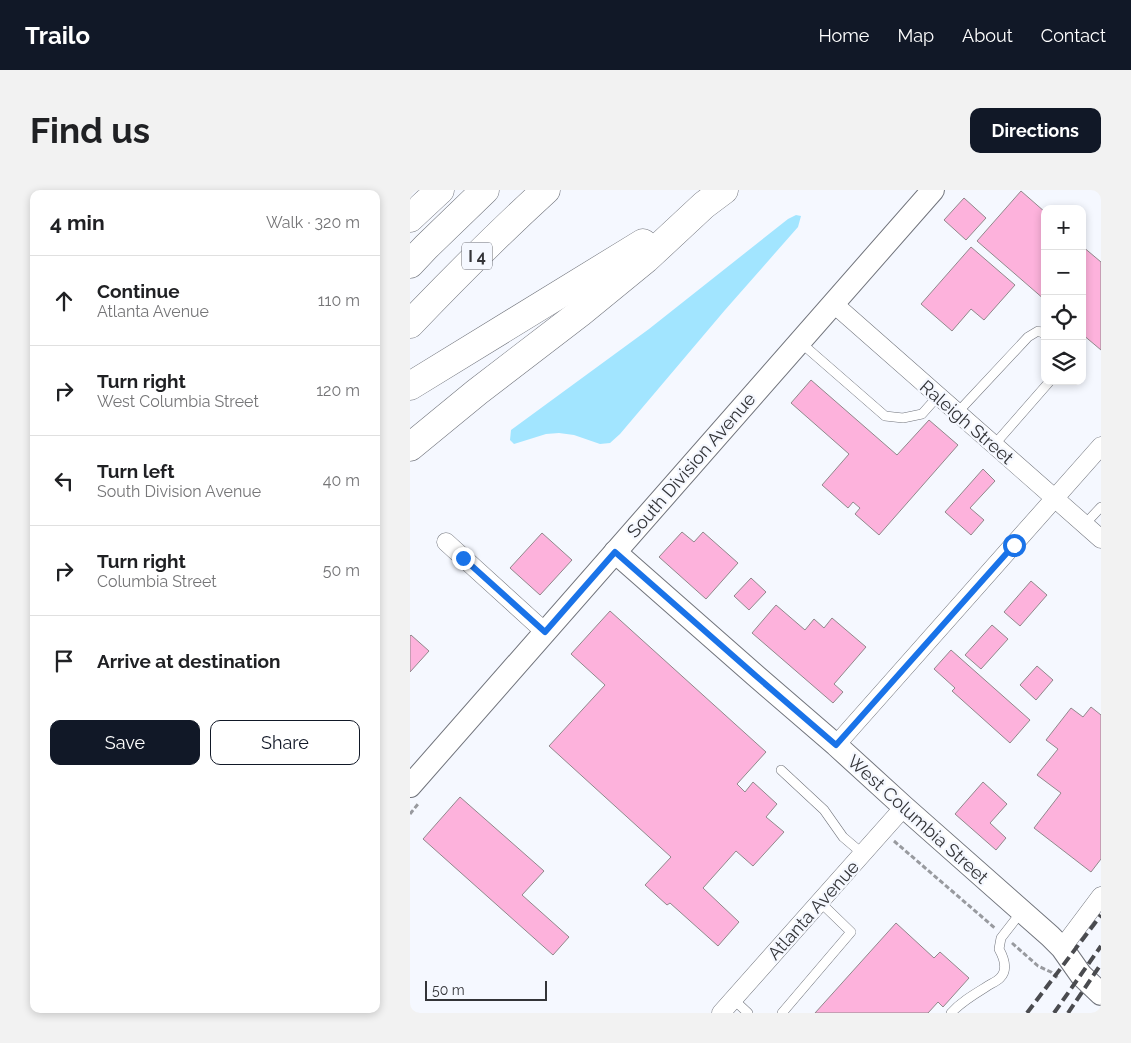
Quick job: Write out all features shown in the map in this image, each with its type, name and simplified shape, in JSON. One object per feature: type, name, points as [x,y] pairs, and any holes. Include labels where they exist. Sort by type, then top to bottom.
[{"type":"highway","points":[[410,218],[440,190]]},
{"type":"highway","points":[[410,264],[485,190]]},
{"type":"highway","name":"I 4","points":[[410,324],[502,231],[546,190]]},
{"type":"highway","points":[[410,386],[714,198]]},
{"type":"highway","points":[[410,447],[639,265],[714,198]]},
{"type":"street","name":"South Division Avenue","points":[[411,782],[933,190]]},
{"type":"street","name":"Raleigh Street","points":[[834,304],[1101,539]]},
{"type":"street","points":[[836,745],[1101,446]]},
{"type":"street","points":[[446,542],[545,632]]},
{"type":"street","name":"West Columbia Street","points":[[615,552],[836,745],[1050,936],[1062,948],[1081,975],[1101,994]]},
{"type":"street","name":"Atlanta Avenue","points":[[721,1013],[904,807]]},
{"type":"street","points":[[1062,948],[1101,896]]},
{"type":"lane","points":[[957,412],[1028,337],[1038,331],[1041,332]]},
{"type":"lane","points":[[800,342],[886,416],[903,418],[922,414],[938,396]]},
{"type":"lane","points":[[994,445],[1046,385]]},
{"type":"lane","points":[[1085,524],[1101,507]]},
{"type":"lane","points":[[781,770],[824,810],[843,836],[863,854]]},
{"type":"lane","points":[[782,1013],[851,932],[820,902]]},
{"type":"lane","points":[[950,1013],[970,996],[1001,978],[1005,966],[999,949],[1001,938],[1022,911]]},
{"type":"lane","points":[[733,999],[748,1013]]},
{"type":"path","points":[[897,844],[992,925]]},
{"type":"path","points":[[1011,942],[1038,966],[1051,972]]},
{"type":"water","points":[[796,215],[801,216],[798,227],[620,434],[610,443],[600,444],[574,435],[559,433],[546,434],[514,444],[510,440],[511,430],[649,329],[788,219]]},
{"type":"building","points":[[1021,191],[1041,208],[1041,297],[977,241]]},
{"type":"building","points":[[964,198],[986,218],[966,240],[944,220]]},
{"type":"building","points":[[971,247],[1015,285],[984,320],[971,309],[952,331],[921,304]]},
{"type":"building","points":[[1086,249],[1101,262],[1101,350],[1086,337]]},
{"type":"building","points":[[811,380],[897,455],[929,420],[958,445],[879,535],[855,514],[860,508],[853,502],[848,508],[822,485],[849,454],[791,403]]},
{"type":"building","points":[[983,469],[995,481],[970,508],[984,520],[971,535],[945,512]]},
{"type":"building","points":[[682,532],[694,542],[703,532],[738,563],[706,599],[659,557]]},
{"type":"building","points":[[542,533],[572,560],[540,595],[510,568]]},
{"type":"building","points":[[751,578],[766,592],[749,610],[734,596]]},
{"type":"building","points":[[1031,581],[1047,595],[1020,626],[1004,612]]},
{"type":"building","points":[[776,605],[805,630],[814,619],[824,628],[832,618],[866,647],[834,684],[843,692],[833,703],[752,633]]},
{"type":"building","points":[[610,611],[766,752],[737,784],[745,792],[753,782],[777,804],[766,817],[784,832],[753,866],[736,851],[703,888],[739,922],[718,946],[670,903],[667,905],[645,885],[671,857],[549,746],[605,685],[571,654]]},
{"type":"building","points":[[992,625],[1008,639],[981,669],[965,655]]},
{"type":"building","points":[[410,636],[429,651],[410,672]]},
{"type":"building","points":[[951,650],[1030,720],[1010,743],[952,691],[955,688],[934,669]]},
{"type":"building","points":[[1037,666],[1053,680],[1036,700],[1020,685]]},
{"type":"building","points":[[1091,707],[1101,715],[1101,859],[1091,872],[1034,828],[1061,793],[1037,775],[1058,749],[1046,740],[1071,708],[1083,717]]},
{"type":"building","points":[[983,782],[1007,804],[990,823],[1006,838],[996,850],[955,814]]},
{"type":"building","points":[[460,797],[544,871],[522,895],[569,937],[553,955],[423,839]]},
{"type":"building","points":[[896,923],[934,958],[940,952],[969,978],[943,1007],[938,1002],[928,1013],[815,1013]]},
{"type":"railway","points":[[1027,1013],[1101,915]]},
{"type":"railway","points":[[1054,1013],[1101,946]]},
{"type":"railway","points":[[1068,1013],[1101,964]]},
{"type":"route","points":[[463,558],[545,632],[615,552],[836,745],[1014,545]]}]
